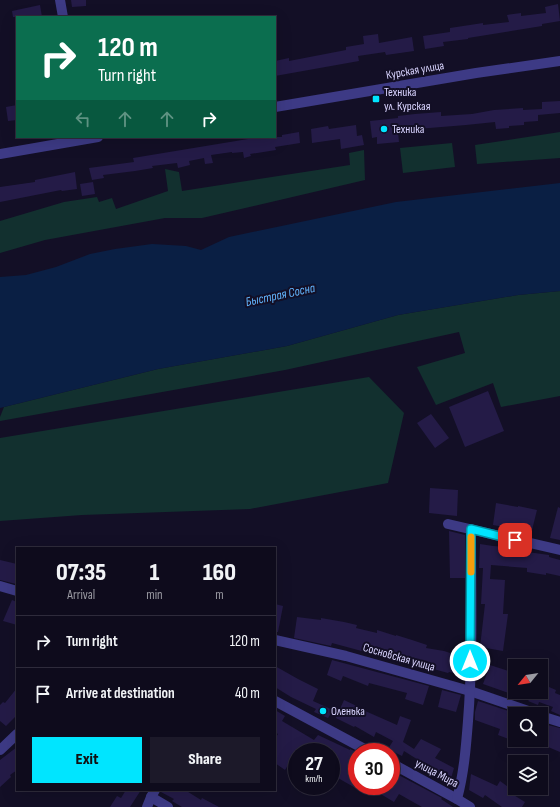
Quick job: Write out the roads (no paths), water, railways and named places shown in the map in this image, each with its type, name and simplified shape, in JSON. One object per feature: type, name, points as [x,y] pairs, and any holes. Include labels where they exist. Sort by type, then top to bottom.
[{"type":"street","points":[[60,0],[63,16]]},
{"type":"street","name":"Курская улица","points":[[276,107],[476,73],[560,61]]},
{"type":"street","points":[[0,154],[81,138]]},
{"type":"street","points":[[448,524],[560,550]]},
{"type":"street","points":[[457,799],[466,748],[470,690],[471,529]]},
{"type":"street","points":[[0,586],[16,592]]},
{"type":"street","name":"Сосновская улица","points":[[276,640],[346,656],[470,690],[517,707]]},
{"type":"street","points":[[276,702],[353,743]]},
{"type":"street","points":[[548,718],[560,722]]},
{"type":"street","points":[[0,750],[16,735]]},
{"type":"street","name":"улица Мира","points":[[400,768],[470,807]]},
{"type":"street","points":[[151,798],[168,807]]},
{"type":"water","name":"Быстрая Сосна","points":[[560,183],[560,291],[518,295],[398,315],[287,346],[158,369],[0,408],[0,277],[26,275],[56,267],[90,254],[115,249],[152,244],[186,246],[201,250],[229,237],[396,202]]},
{"type":"place","name":"Техника ул. Курская","points":[[376,99]]},
{"type":"place","name":"Техника","points":[[384,129]]},
{"type":"place","name":"Оленька","points":[[323,711]]}]
